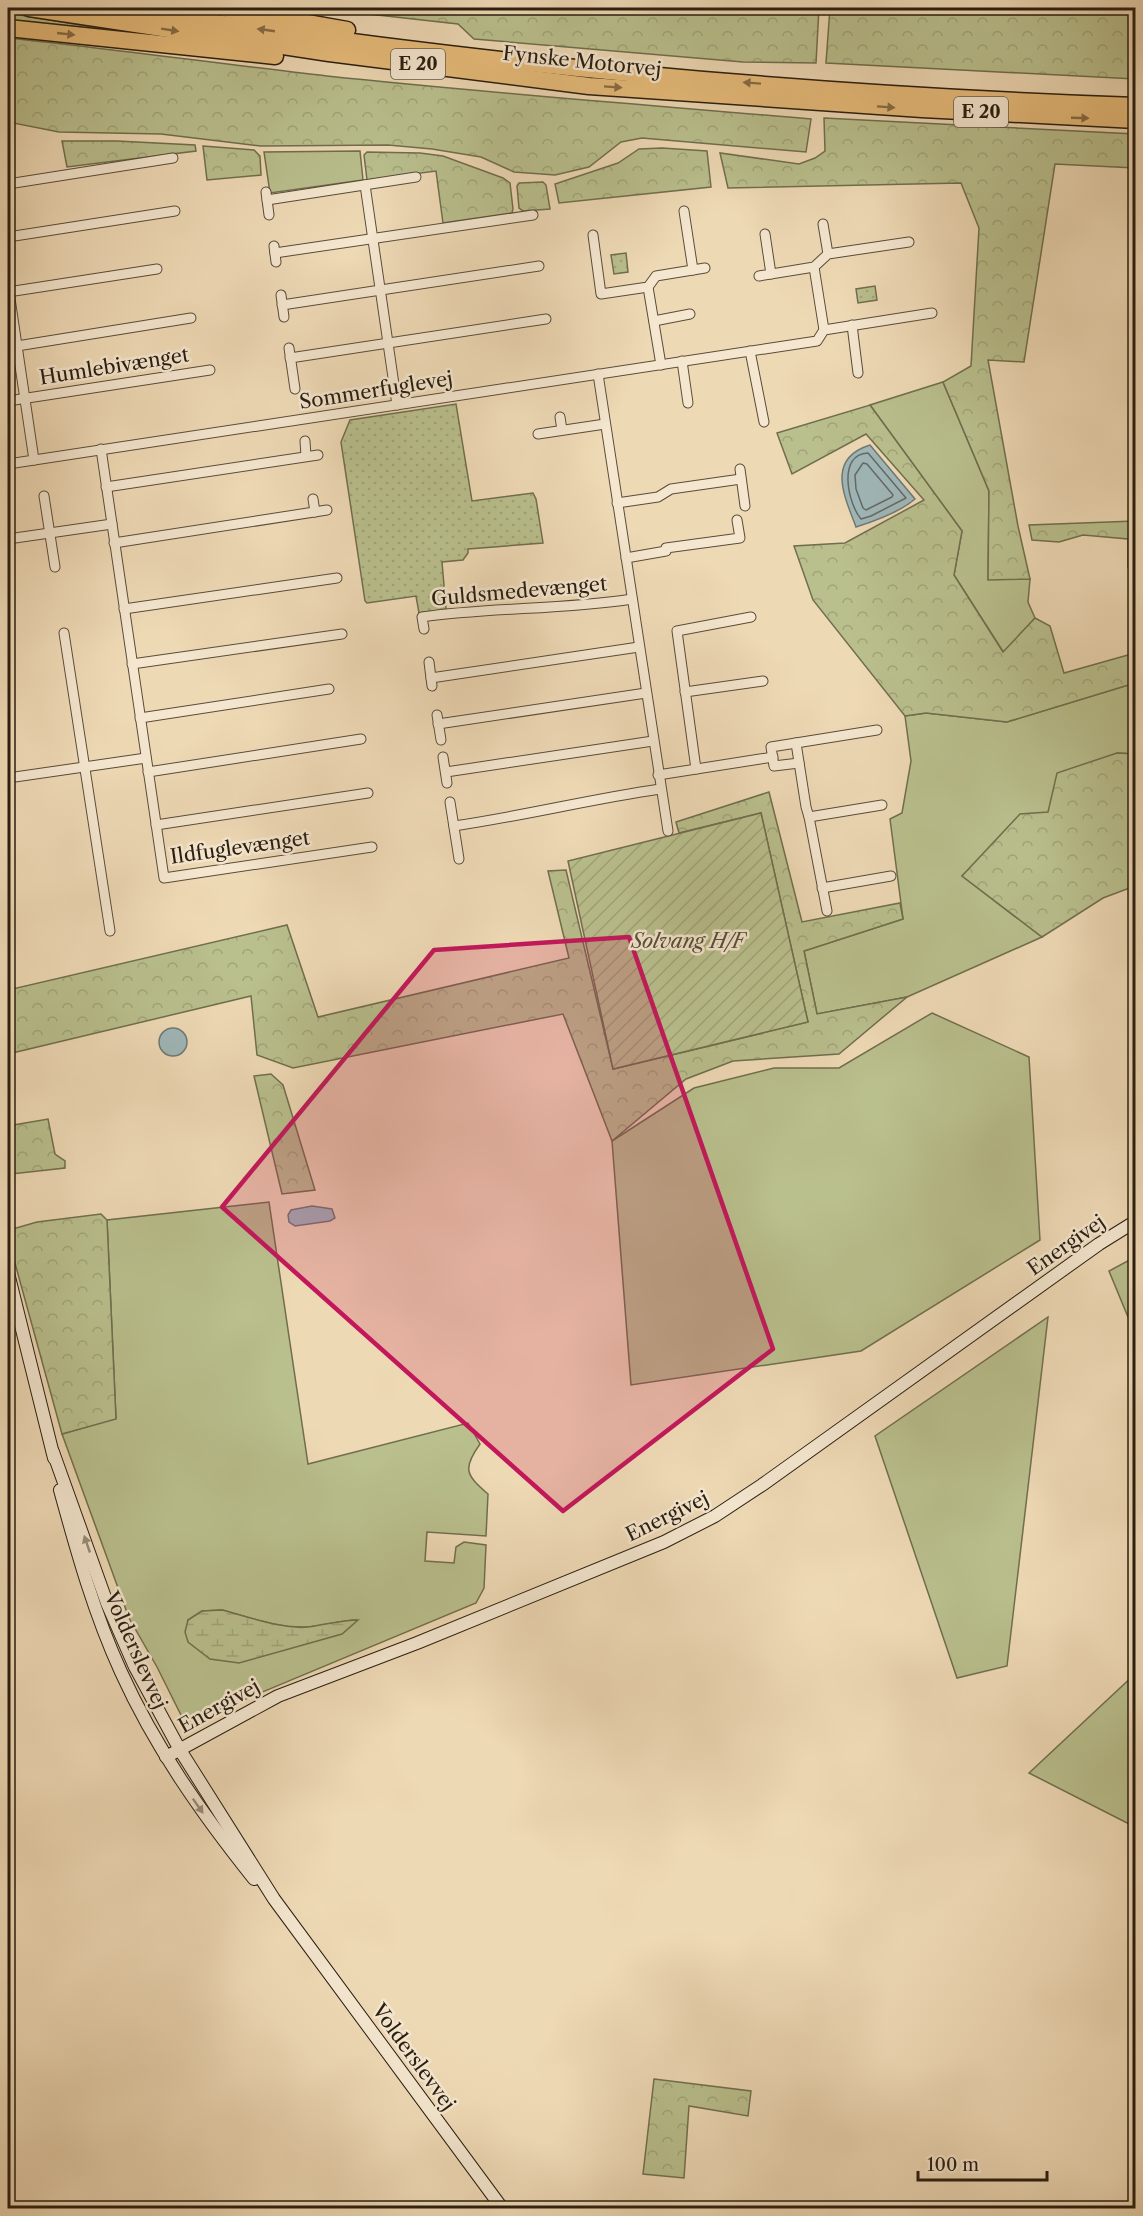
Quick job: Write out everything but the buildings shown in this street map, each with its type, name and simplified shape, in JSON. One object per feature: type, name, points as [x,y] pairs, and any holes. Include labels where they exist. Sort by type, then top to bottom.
[{"type":"highway","name":"Fynske Motorvej","points":[[29,8],[328,53],[589,86],[933,110],[1136,120]]},
{"type":"highway","name":"Fynske Motorvej","points":[[118,8],[318,37],[534,63],[810,88],[1136,106]]},
{"type":"highway","name":"E 20","points":[[223,8],[534,63]]},
{"type":"highway","points":[[8,28],[498,83],[589,86]]},
{"type":"street","points":[[8,184],[174,158]]},
{"type":"street","points":[[269,215],[266,196],[416,177]]},
{"type":"street","points":[[364,185],[397,405]]},
{"type":"street","points":[[8,237],[175,211]]},
{"type":"street","points":[[684,211],[693,270]]},
{"type":"street","points":[[275,254],[533,215]]},
{"type":"street","points":[[823,224],[828,254]]},
{"type":"street","points":[[765,234],[771,274]]},
{"type":"street","points":[[592,235],[601,294],[648,287],[656,276],[705,268]]},
{"type":"street","points":[[759,276],[814,267],[828,254],[909,242]]},
{"type":"street","points":[[282,305],[539,266]]},
{"type":"street","points":[[814,267],[824,330]]},
{"type":"street","name":"Humlebivænget","points":[[34,460],[8,290],[157,269]]},
{"type":"street","points":[[648,287],[661,364]]},
{"type":"street","points":[[281,295],[284,317]]},
{"type":"street","name":"Sommerfuglevej","points":[[8,464],[817,341],[824,330],[932,313]]},
{"type":"street","points":[[654,321],[690,315]]},
{"type":"street","name":"Humlebivænget","points":[[17,345],[191,318]]},
{"type":"street","points":[[295,389],[289,353],[388,343],[546,319]]},
{"type":"street","points":[[852,325],[858,373]]},
{"type":"street","points":[[750,351],[764,422]]},
{"type":"street","points":[[682,361],[688,403]]},
{"type":"street","name":"Humlebivænget","points":[[8,400],[210,370]]},
{"type":"street","name":"Guldsmedevænget","points":[[598,374],[668,831]]},
{"type":"street","points":[[560,417],[562,430]]},
{"type":"street","points":[[538,434],[605,424]]},
{"type":"street","points":[[305,441],[306,456]]},
{"type":"street","name":"Ildfuglevænget","points":[[101,449],[164,878],[372,847]]},
{"type":"street","points":[[106,487],[318,454]]},
{"type":"street","points":[[617,503],[658,497],[671,489],[741,474],[745,506]]},
{"type":"street","points":[[44,496],[55,567]]},
{"type":"street","points":[[313,499],[315,512]]},
{"type":"street","points":[[114,543],[327,510]]},
{"type":"street","name":"Guldsmedevænget","points":[[626,558],[666,551],[666,548],[740,538],[738,520]]},
{"type":"street","points":[[8,539],[112,524]]},
{"type":"street","points":[[124,609],[337,578]]},
{"type":"street","name":"Guldsmedevænget","points":[[424,629],[422,617],[464,611],[570,607],[632,599]]},
{"type":"street","points":[[696,769],[676,631],[751,617]]},
{"type":"street","points":[[64,633],[110,931]]},
{"type":"street","points":[[132,664],[342,634]]},
{"type":"street","points":[[429,662],[432,682],[639,647]]},
{"type":"street","points":[[685,692],[763,681]]},
{"type":"street","points":[[140,718],[329,689]]},
{"type":"street","points":[[441,740],[438,720],[646,693]]},
{"type":"street","points":[[799,763],[774,766],[771,747],[877,730]]},
{"type":"street","points":[[148,772],[361,740]]},
{"type":"street","points":[[446,772],[653,741]]},
{"type":"street","points":[[796,743],[826,910]]},
{"type":"street","points":[[443,757],[447,783]]},
{"type":"street","points":[[658,775],[773,757]]},
{"type":"street","points":[[8,778],[146,758]]},
{"type":"street","points":[[454,826],[610,796],[660,789]]},
{"type":"street","name":"Ildfuglevænget","points":[[156,825],[368,793]]},
{"type":"street","points":[[450,802],[459,859]]},
{"type":"street","points":[[809,817],[882,805]]},
{"type":"street","points":[[822,888],[891,876]]},
{"type":"street","name":"Energivej","points":[[166,1757],[278,1696],[664,1542],[715,1516],[762,1485],[1099,1244],[1136,1221]]},
{"type":"street","name":"Volderslevvej","points":[[8,1273],[79,1560],[100,1622],[121,1672],[166,1757],[216,1832],[254,1879],[274,1899]]},
{"type":"street","name":"Volderslevvej","points":[[53,1452],[107,1603],[135,1667],[180,1749],[274,1899],[502,2208]]},
{"type":"street","points":[[79,1560],[162,1736],[172,1748],[180,1749]]},
{"type":"highlighted area","points":[[629,937],[773,1349],[563,1511],[222,1207],[434,950]]},
{"type":"green space","points":[[314,8],[819,8],[816,63],[743,62],[474,39],[458,24]]},
{"type":"green space","points":[[830,8],[1135,8],[1135,79],[826,63]]},
{"type":"green space","points":[[8,13],[128,33],[8,22]]},
{"type":"green space","points":[[8,38],[387,82],[811,119],[806,152],[642,138],[621,142],[589,167],[555,175],[514,172],[481,157],[388,145],[261,146],[161,134],[59,132],[8,122]]},
{"type":"green space","points":[[824,118],[1135,134],[1135,168],[1055,164],[1024,362],[988,360],[1018,526],[1030,579],[988,580],[989,491],[943,382],[971,366],[979,228],[961,183],[728,188],[720,153],[799,164],[825,151]]},
{"type":"green space","points":[[62,141],[195,145],[196,151],[67,167]]},
{"type":"green space","points":[[203,146],[254,150],[260,156],[261,175],[207,180]]},
{"type":"green space","points":[[639,149],[707,151],[711,187],[559,203],[555,184],[618,163]]},
{"type":"green space","points":[[360,151],[363,180],[270,193],[264,152]]},
{"type":"green space","points":[[367,152],[443,156],[503,178],[510,183],[512,213],[443,223],[436,171],[367,180],[364,155]]},
{"type":"green space","points":[[543,182],[546,185],[550,209],[523,211],[519,208],[517,186],[519,183]]},
{"type":"green space","points":[[626,253],[628,272],[614,274],[611,255]]},
{"type":"green space","points":[[875,286],[877,300],[858,303],[856,289]]},
{"type":"green space","points":[[943,382],[989,491],[988,579],[1030,579],[1028,602],[1035,618],[1004,653],[954,575],[962,531],[870,405]]},
{"type":"green space","points":[[456,404],[472,501],[533,493],[543,543],[468,549],[463,560],[442,562],[446,609],[419,613],[416,596],[367,603],[341,442],[350,420]]},
{"type":"green space","points":[[870,405],[962,531],[954,575],[1003,652],[1035,618],[1050,626],[1064,673],[1135,653],[1135,683],[1007,722],[926,713],[905,716],[813,600],[794,546],[845,543],[924,500],[866,434],[792,474],[777,433]]},
{"type":"green space","points":[[1135,521],[1135,567],[1128,567],[1128,539],[1083,535],[1059,542],[1032,540],[1029,525]]},
{"type":"green space","points":[[1135,683],[1135,754],[1117,753],[1048,812],[962,876],[1042,937],[907,997],[817,1014],[804,951],[903,919],[890,819],[902,813],[911,761],[905,716],[926,713],[1007,722]]},
{"type":"green space","points":[[1117,753],[1135,754],[1135,886],[1103,898],[1042,937],[962,876],[1020,814],[1048,812],[1057,773]]},
{"type":"green space","points":[[769,792],[802,922],[900,903],[903,919],[804,951],[817,1014],[907,997],[839,1054],[733,1061],[686,1079],[612,1141],[563,1014],[293,1068],[257,1055],[251,996],[8,1054],[8,990],[287,925],[318,1017],[569,958],[548,871],[566,870],[613,1069],[808,1022],[761,813],[679,833],[676,822]]},
{"type":"green space","name":"Solvang H/F","points":[[761,813],[808,1022],[613,1069],[568,861]]},
{"type":"green space","points":[[932,1013],[1029,1057],[1040,1240],[861,1351],[631,1385],[612,1141],[694,1088],[774,1068],[839,1068]]},
{"type":"green space","points":[[271,1074],[283,1085],[315,1190],[282,1194],[254,1076]]},
{"type":"green space","points":[[48,1119],[55,1154],[65,1161],[65,1168],[11,1174],[8,1169],[8,1126]]},
{"type":"green space","points":[[269,1202],[308,1464],[468,1423],[480,1444],[471,1460],[469,1471],[475,1482],[488,1494],[486,1536],[427,1532],[425,1561],[454,1563],[456,1547],[464,1542],[486,1545],[484,1588],[476,1603],[188,1723],[182,1717],[129,1618],[62,1434],[116,1418],[107,1220]],"holes":[[[222,1610],[252,1619],[295,1627],[312,1627],[357,1620],[210,1659],[188,1620],[202,1611]]]},
{"type":"green space","points":[[101,1214],[107,1220],[116,1419],[62,1434],[10,1245],[9,1230],[37,1222]]},
{"type":"green space","points":[[1135,1257],[1135,1334],[1109,1271]]},
{"type":"green space","points":[[1048,1317],[1007,1666],[957,1678],[875,1436]]},
{"type":"green space","points":[[222,1610],[277,1625],[298,1627],[358,1620],[342,1634],[239,1663],[210,1659],[188,1642],[185,1632],[188,1620],[202,1611]]},
{"type":"green space","points":[[1135,1674],[1135,1827],[1029,1773]]},
{"type":"green space","points":[[654,2079],[751,2091],[748,2116],[689,2106],[684,2178],[643,2174]]},
{"type":"water","points":[[870,445],[915,499],[895,512],[856,527],[844,491],[843,469],[848,459],[856,451]]},
{"type":"water","points":[[173,1028],[183,1032],[187,1042],[183,1052],[173,1056],[163,1052],[159,1042],[163,1032]]},
{"type":"water","points":[[312,1206],[332,1209],[335,1218],[330,1221],[295,1226],[289,1222],[288,1215],[291,1210]]}]
